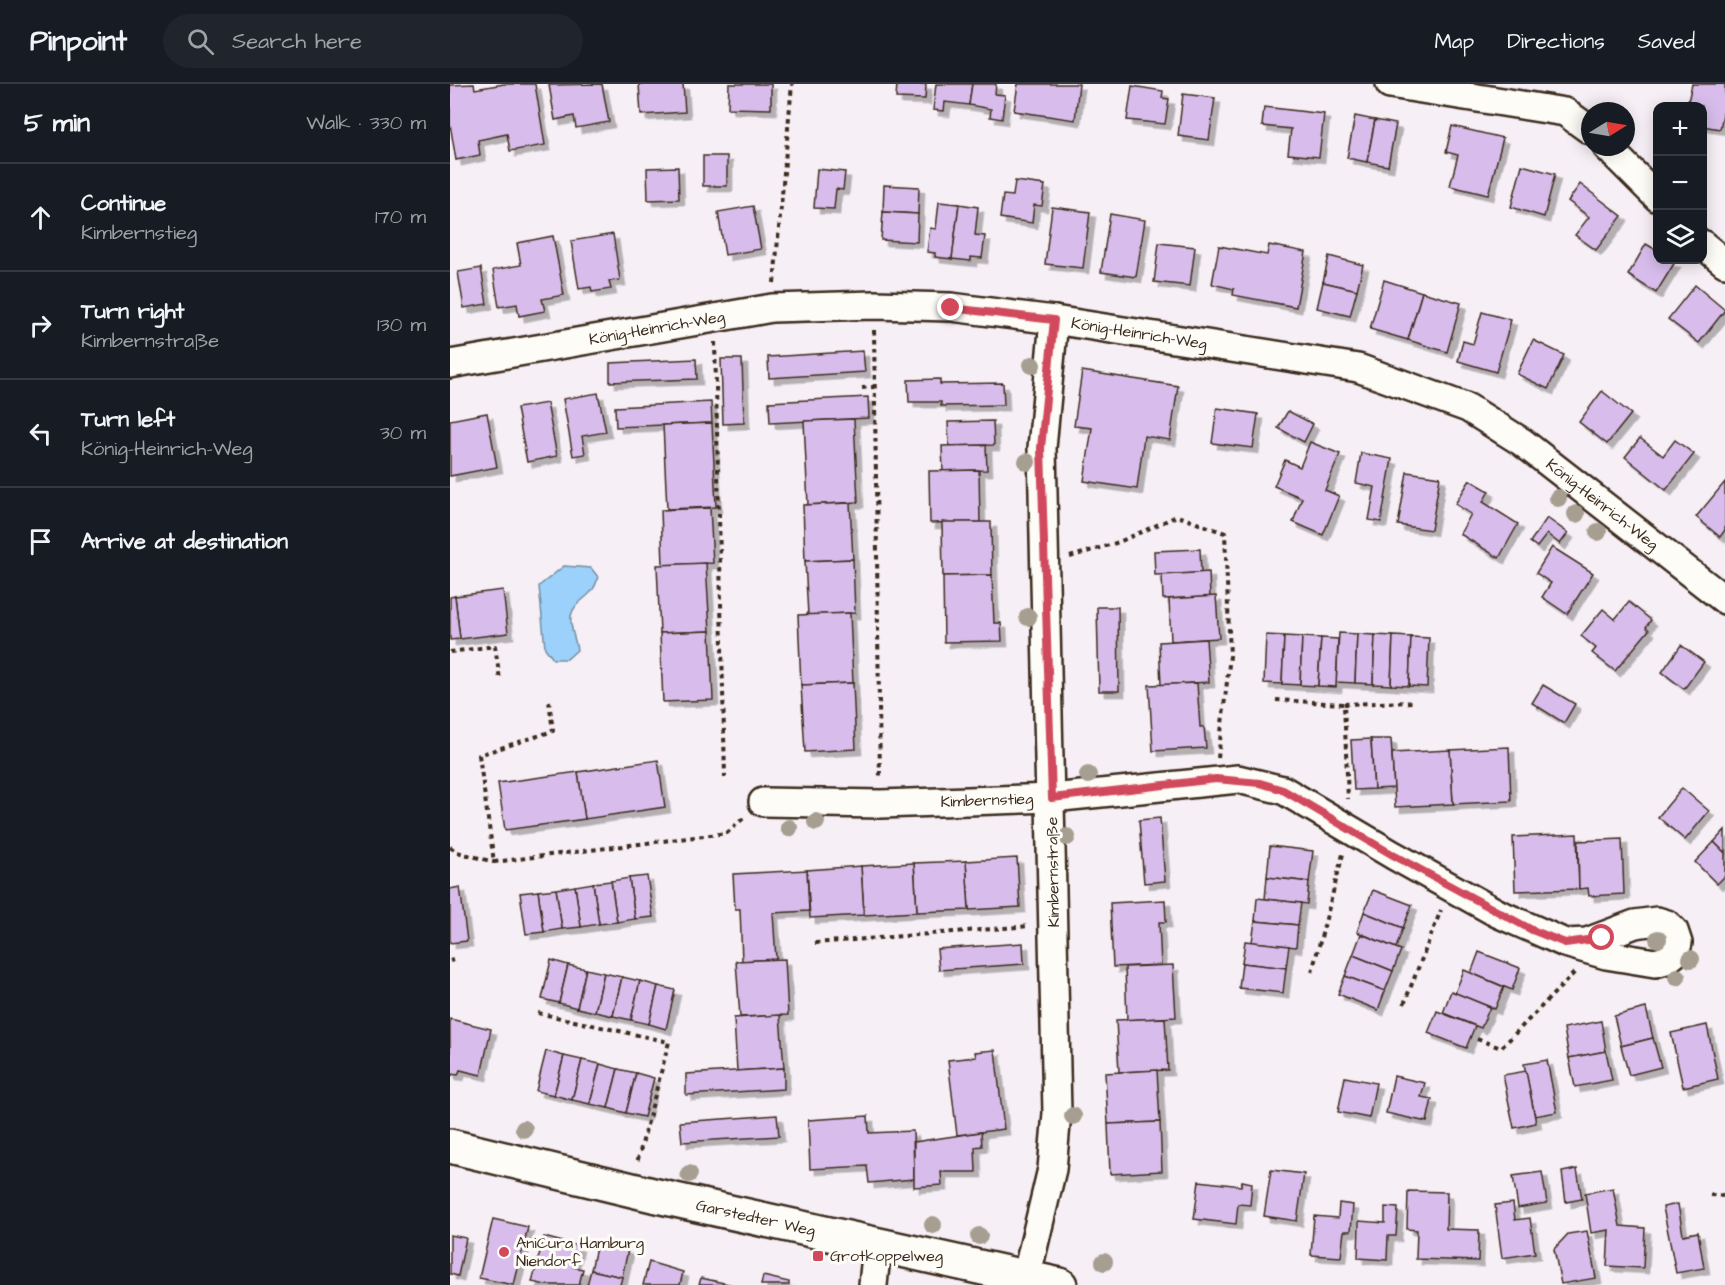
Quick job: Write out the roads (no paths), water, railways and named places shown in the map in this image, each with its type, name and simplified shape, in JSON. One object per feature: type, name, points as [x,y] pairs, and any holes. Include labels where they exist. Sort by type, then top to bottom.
[{"type":"main road","name":"Garstedter Weg","points":[[450,1146],[877,1246],[1060,1285]]},
{"type":"street","points":[[1390,84],[1565,112],[1581,124]]},
{"type":"street","points":[[1616,156],[1653,193]]},
{"type":"street","points":[[1707,247],[1725,263]]},
{"type":"street","name":"König-Heinrich-Weg","points":[[450,364],[772,308],[874,305],[951,308],[1054,320],[1358,368],[1468,408],[1522,442],[1725,600]]},
{"type":"street","name":"Kimbernstraße","points":[[1026,1278],[1052,1169],[1057,1113],[1052,798],[1041,448],[1054,320]]},
{"type":"street","name":"Kimbernstieg","points":[[763,802],[881,804],[1052,798],[1216,779],[1238,779],[1283,790],[1450,886],[1532,930],[1565,943],[1592,951],[1655,963],[1666,960],[1675,952],[1677,943],[1674,931],[1666,924],[1657,921],[1635,924],[1587,942],[1565,943]]},
{"type":"street","points":[[873,1285],[877,1246]]},
{"type":"water","points":[[564,566],[591,568],[598,577],[596,585],[576,606],[571,616],[577,650],[567,659],[553,659],[545,648],[539,586]]},
{"type":"place","name":"AniCura Hamburg Niendorf","points":[[504,1252]]},
{"type":"place","name":"Grotkoppelweg","points":[[818,1256]]}]
